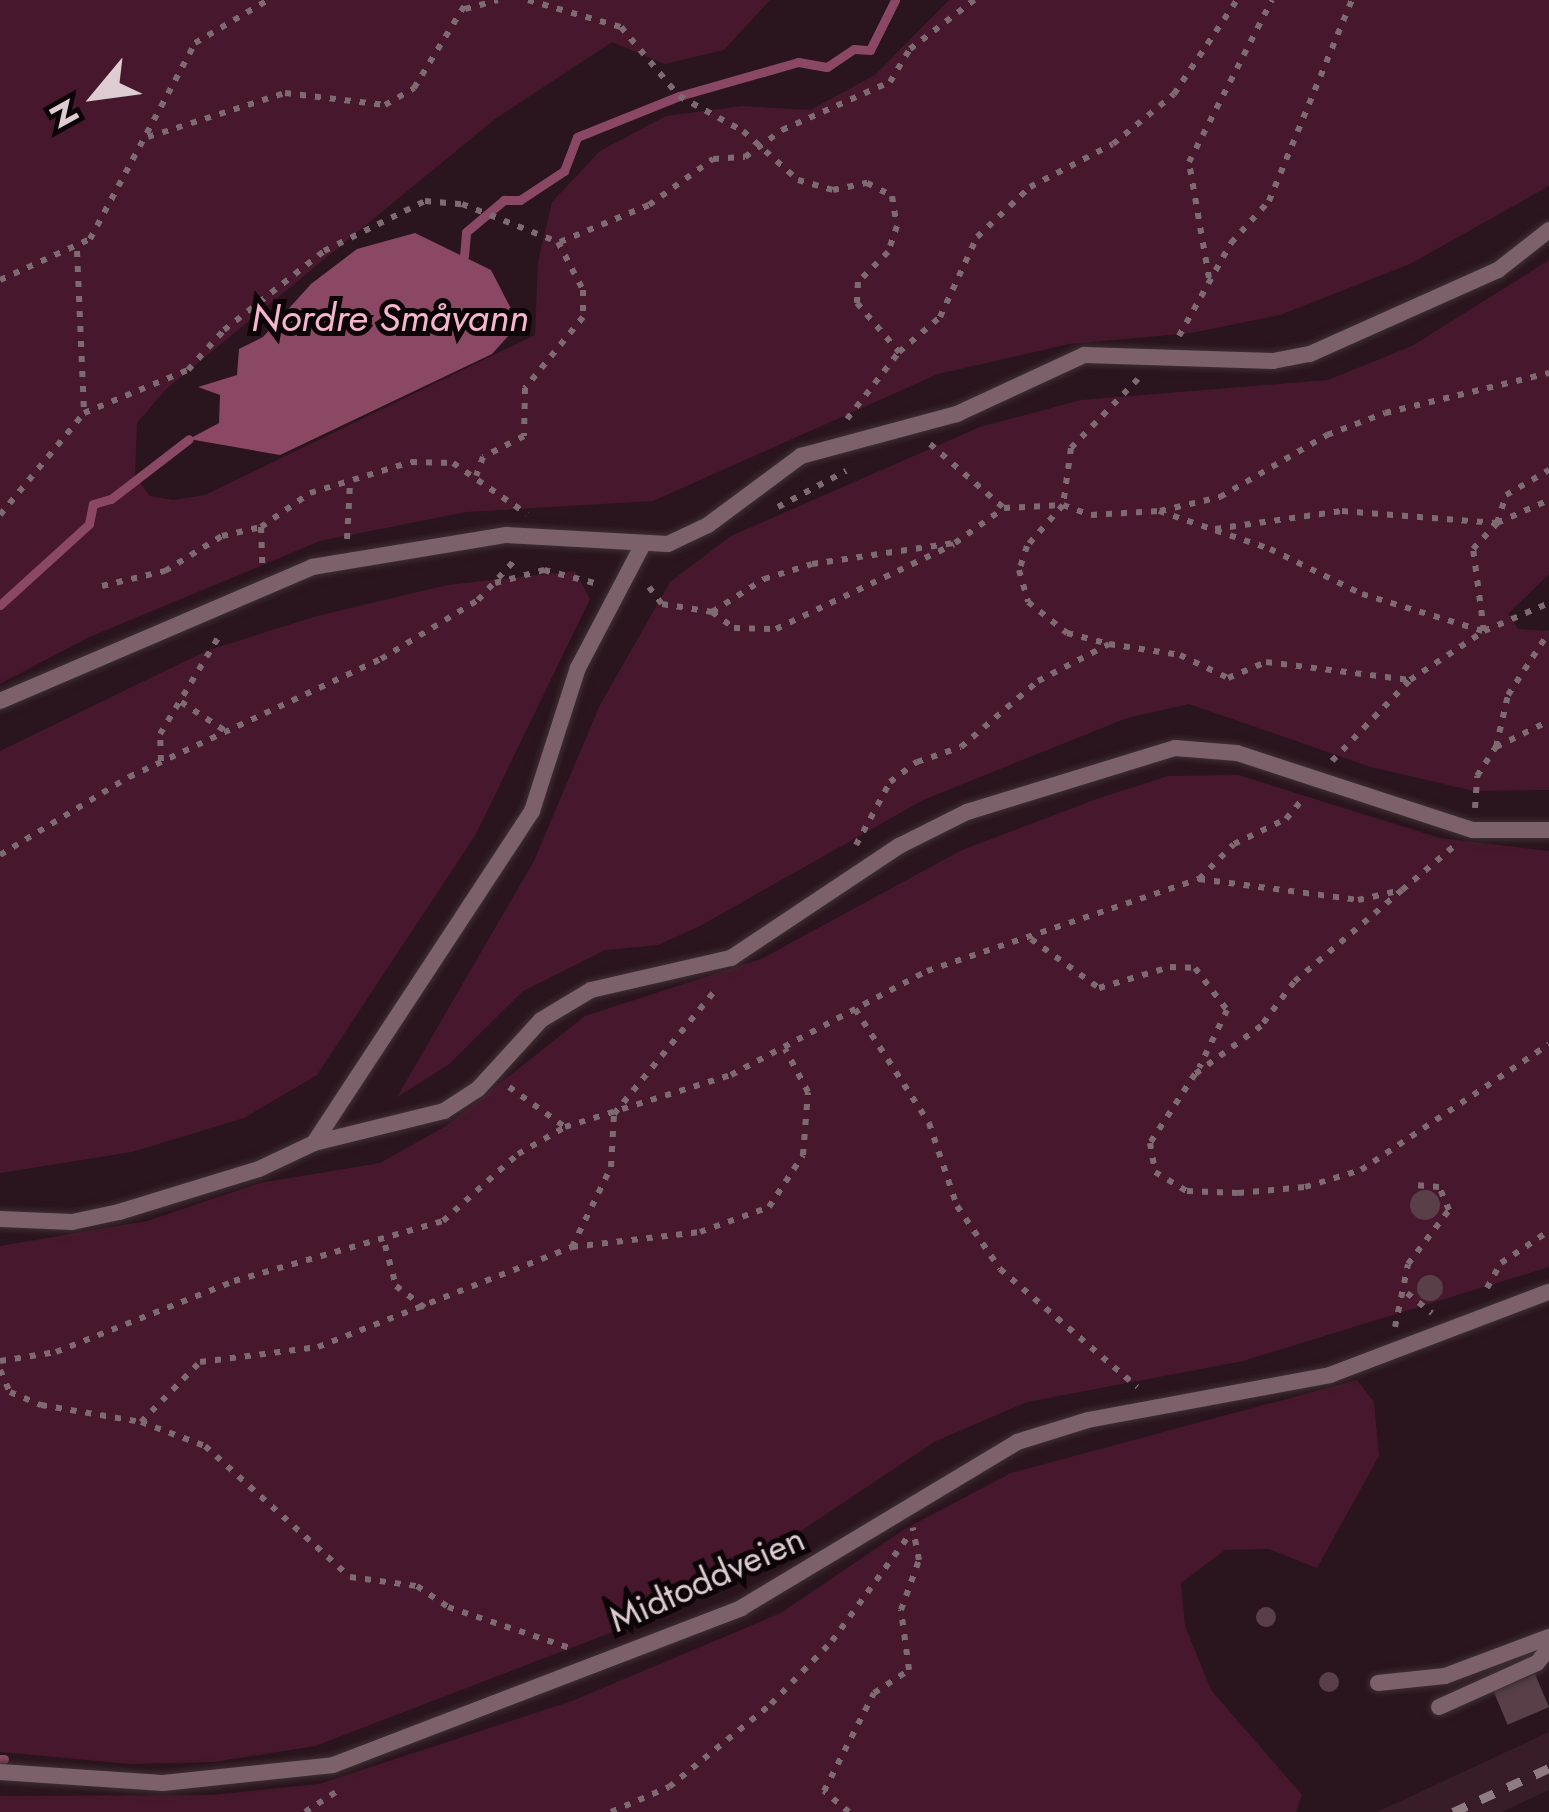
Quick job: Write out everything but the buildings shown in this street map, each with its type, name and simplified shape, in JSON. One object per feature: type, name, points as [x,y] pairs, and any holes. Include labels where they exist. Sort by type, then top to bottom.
[{"type":"lane","points":[[314,1143],[532,812],[578,668],[638,560],[689,537],[830,444],[910,428],[1084,355],[1273,361],[1310,354],[1498,270],[1549,230]]},
{"type":"lane","points":[[0,700],[267,584],[348,561],[548,533],[638,560]]},
{"type":"lane","points":[[0,1219],[72,1222],[119,1212],[259,1169],[314,1143],[444,1111],[490,1075],[541,1020],[591,990],[730,958],[899,845],[967,812],[1175,748],[1209,746],[1321,776],[1391,808],[1473,830],[1549,830]]},
{"type":"lane","name":"Midtoddveien","points":[[0,1772],[142,1783],[291,1773],[375,1751],[741,1608],[1018,1442],[1330,1375],[1549,1292]]},
{"type":"lane","points":[[1378,1683],[1445,1676],[1549,1637]]},
{"type":"lane","points":[[1439,1708],[1537,1663],[1549,1648]]},
{"type":"path","points":[[84,413],[77,251],[148,137],[195,43],[268,0]]},
{"type":"path","points":[[148,137],[285,93],[386,105],[414,88],[428,53],[467,4],[498,0]]},
{"type":"path","points":[[528,0],[621,27],[679,95],[763,148],[798,180],[833,190],[867,184],[892,196],[897,226],[888,252],[858,282],[857,303],[899,352]]},
{"type":"path","points":[[558,242],[649,205],[713,159],[763,148],[782,130],[890,82],[910,49],[974,0]]},
{"type":"path","points":[[830,444],[899,352],[940,317],[977,238],[1030,187],[1113,144],[1174,94],[1237,0]]},
{"type":"path","points":[[1210,282],[1189,162],[1272,0]]},
{"type":"path","points":[[1352,0],[1269,201],[1210,282],[1168,355],[1083,430],[1063,477],[1063,505],[1027,546],[1019,570],[1028,602],[1067,633],[1180,655],[1228,677],[1266,662],[1410,680]]},
{"type":"path","points":[[0,515],[84,413],[188,370],[224,330],[324,251],[418,204],[462,204],[558,242],[574,261],[583,317],[525,388],[524,436],[483,457],[476,476]]},
{"type":"path","points":[[0,280],[77,251]]},
{"type":"path","points":[[0,855],[161,761],[230,734],[398,650],[492,584],[544,570],[594,585],[638,560],[662,604],[712,612],[734,628],[776,629],[955,543],[1004,508],[1063,505],[1091,515],[1159,512],[1220,497],[1327,435],[1385,413],[1549,373]]},
{"type":"path","points":[[910,428],[1004,508]]},
{"type":"path","points":[[764,514],[865,461]]},
{"type":"path","points":[[102,586],[165,571],[222,536],[261,527],[310,494],[411,462],[453,463],[548,533]]},
{"type":"path","points":[[1497,524],[1506,495],[1549,470]]},
{"type":"path","points":[[348,561],[350,483]]},
{"type":"path","points":[[1484,632],[1473,549],[1497,524],[1549,500]]},
{"type":"path","points":[[1213,530],[1342,511],[1497,524]]},
{"type":"path","points":[[1159,512],[1362,594],[1484,632]]},
{"type":"path","points":[[261,527],[267,584]]},
{"type":"path","points":[[712,612],[764,579],[812,564],[955,543]]},
{"type":"path","points":[[161,761],[160,734],[248,592]]},
{"type":"path","points":[[0,1360],[124,1330],[234,1281],[385,1244],[443,1221],[518,1154],[565,1126],[614,1114],[785,1049],[927,970],[1031,939],[1199,878],[1234,844],[1286,819],[1358,725],[1410,680],[1484,632],[1549,603]]},
{"type":"path","points":[[1195,1074],[1261,1026],[1294,982],[1473,830],[1477,776],[1496,747],[1508,695],[1549,632]]},
{"type":"path","points":[[852,852],[890,782],[917,762],[961,747],[1038,681],[1109,644]]},
{"type":"path","points":[[181,702],[230,734]]},
{"type":"path","points":[[1496,747],[1549,721]]},
{"type":"path","points":[[1199,878],[1238,890],[1358,900],[1402,890]]},
{"type":"path","points":[[1031,939],[1099,988],[1169,967],[1196,968],[1227,1010],[1220,1036],[1150,1143],[1155,1172],[1187,1191],[1238,1193],[1305,1187],[1361,1170],[1548,1045]]},
{"type":"path","points":[[572,1247],[611,1167],[614,1114],[719,986],[730,958]]},
{"type":"path","points":[[855,1009],[929,1124],[957,1206],[1000,1269],[1079,1344],[1164,1407]]},
{"type":"path","points":[[140,1422],[200,1362],[318,1347],[572,1247],[700,1232],[770,1207],[802,1155],[808,1092],[785,1049]]},
{"type":"path","points":[[490,1075],[565,1126]]},
{"type":"path","points":[[1407,1293],[1408,1264],[1449,1210],[1439,1186],[1418,1185]]},
{"type":"path","points":[[1479,1320],[1501,1263],[1549,1231]]},
{"type":"path","points":[[385,1244],[396,1286],[425,1308]]},
{"type":"path","points":[[0,1370],[10,1392],[41,1405],[140,1422],[205,1446],[350,1577],[417,1586],[448,1607],[528,1628],[602,1663]]},
{"type":"path","points":[[849,1812],[824,1791],[874,1693],[909,1670],[901,1610],[920,1560],[908,1507]]},
{"type":"path","points":[[611,1812],[669,1787],[771,1704],[832,1641],[913,1531]]},
{"type":"shaded area","points":[[0,0],[770,0],[724,50],[665,64],[612,42],[495,119],[165,390],[137,423],[135,476],[150,496],[173,500],[205,495],[535,335],[538,262],[552,202],[600,151],[666,116],[742,106],[810,110],[875,75],[949,0],[1549,0],[1549,186],[1410,264],[1280,315],[1191,333],[1069,344],[938,374],[653,501],[466,512],[320,541],[87,638],[0,684]]},
{"type":"shaded area","points":[[1549,260],[1549,574],[1508,614],[1518,629],[1549,631],[1549,790],[1474,791],[1371,767],[1189,704],[1127,718],[923,800],[658,945],[605,950],[523,991],[448,1065],[397,1097],[534,861],[600,705],[670,582],[731,536],[980,427],[1081,400],[1328,380],[1412,346]]},
{"type":"shaded area","points":[[575,571],[590,599],[476,834],[317,1075],[244,1118],[132,1152],[0,1173],[0,751],[206,651],[317,616],[447,585]]},
{"type":"shaded area","points":[[1238,775],[1440,838],[1549,851],[1549,1267],[1243,1361],[1027,1402],[936,1441],[699,1599],[315,1746],[214,1762],[131,1764],[0,1752],[0,1246],[147,1221],[260,1183],[380,1163],[446,1126],[585,1016],[761,959],[962,850],[1094,800],[1168,776]]},
{"type":"shaded area","points":[[1357,1380],[1374,1402],[1379,1456],[1317,1568],[1269,1549],[1225,1550],[1181,1583],[1185,1626],[1211,1690],[1302,1795],[1296,1812],[0,1812],[0,1796],[213,1795],[319,1784],[572,1701],[781,1613],[903,1530],[1011,1473]]},
{"type":"shaded area","points":[[1549,1732],[1549,1790],[1502,1812],[1377,1812]]},
{"type":"water","name":"Nordre Småvann","points":[[415,233],[491,270],[519,324],[492,354],[280,455],[189,439],[219,423],[220,395],[198,387],[237,375],[239,349],[263,337],[311,284],[357,249]]},
{"type":"waterway","points":[[464,256],[466,232],[504,200],[520,200],[564,171],[577,137],[679,96],[798,62],[827,67],[854,49],[870,50],[895,0]]},
{"type":"waterway","points":[[0,605],[89,524],[93,504],[111,499],[189,439]]},
{"type":"railway","points":[[1453,1812],[1549,1768]]}]
